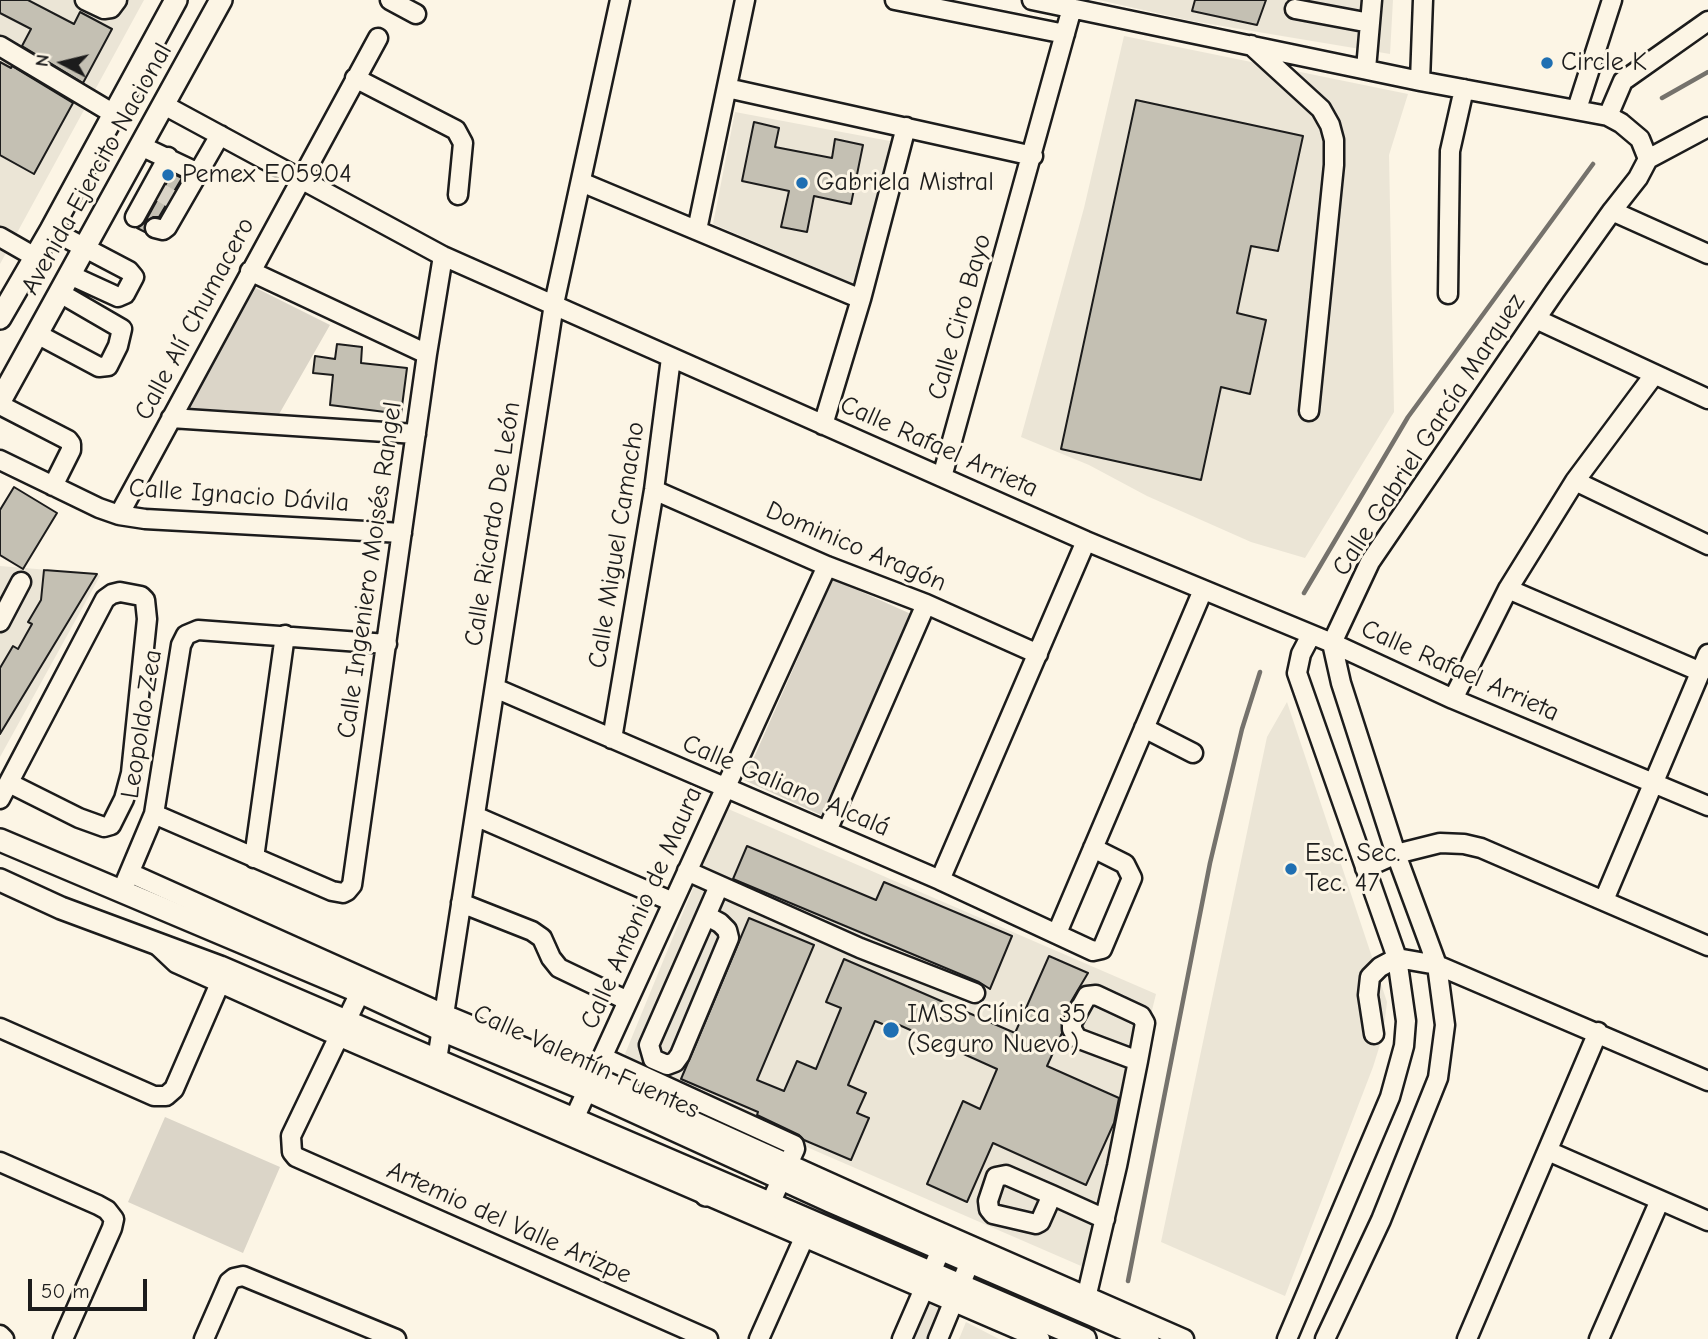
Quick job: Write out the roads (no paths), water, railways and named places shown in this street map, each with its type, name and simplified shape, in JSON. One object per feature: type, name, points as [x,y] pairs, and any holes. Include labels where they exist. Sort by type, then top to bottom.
[{"type":"main road","name":"Avenida Ejercito Nacional","points":[[0,318],[176,0]]},
{"type":"main road","name":"Avenida Ejercito Nacional","points":[[0,403],[221,0]]},
{"type":"main road","points":[[0,874],[6,842]]},
{"type":"main road","name":"Calle Valentín Fuentes","points":[[6,842],[119,892],[364,985],[973,1255],[1090,1302],[1139,1329]]},
{"type":"main road","points":[[0,880],[61,908],[220,967],[342,1029],[437,1060],[683,1166],[770,1204],[957,1294],[1081,1338]]},
{"type":"main road","points":[[683,1166],[706,1195]]},
{"type":"street","points":[[85,0],[104,9],[111,8],[117,0]]},
{"type":"street","points":[[390,0],[416,14]]},
{"type":"street","name":"Calle Ricardo De León","points":[[437,1060],[554,304],[620,0]]},
{"type":"street","points":[[697,230],[745,0]]},
{"type":"street","points":[[895,0],[1065,34]]},
{"type":"street","points":[[1032,0],[1608,116],[1640,139],[1648,159],[1708,127]]},
{"type":"street","points":[[1366,69],[1372,0]]},
{"type":"street","points":[[1420,80],[1423,0]]},
{"type":"street","points":[[1577,109],[1612,0]]},
{"type":"street","name":"Calle Ciro Bayo","points":[[942,477],[1072,8]]},
{"type":"street","points":[[1295,9],[1370,23]]},
{"type":"street","points":[[1608,116],[1623,81],[1708,21]]},
{"type":"street","name":"Calle Alí Chumacero","points":[[119,515],[377,38]]},
{"type":"street","points":[[0,46],[114,114]]},
{"type":"street","points":[[1251,46],[1321,109],[1330,125],[1334,140],[1334,165],[1309,411]]},
{"type":"street","points":[[355,78],[457,130],[463,143],[458,195]]},
{"type":"street","points":[[727,88],[1033,156]]},
{"type":"street","points":[[1448,294],[1450,151],[1464,89]]},
{"type":"street","name":"Calle Rafael Arrieta","points":[[164,105],[443,256],[1086,541],[1332,643],[1453,699],[1708,806]]},
{"type":"street","points":[[823,425],[861,299],[906,127]]},
{"type":"street","points":[[155,228],[167,228],[176,201],[198,173],[220,135]]},
{"type":"street","points":[[141,146],[198,173]]},
{"type":"street","points":[[110,202],[137,218],[168,157]]},
{"type":"street","name":"Calle Gabriel García Marquez","points":[[1332,643],[1370,562],[1536,319],[1638,178],[1648,159]]},
{"type":"street","points":[[580,182],[861,299]]},
{"type":"street","points":[[1612,211],[1708,254]]},
{"type":"street","points":[[51,230],[134,274],[134,277],[125,294],[118,297],[70,275]]},
{"type":"street","points":[[0,237],[35,257]]},
{"type":"street","name":"Calle Ingeniero Moisés Rangel","points":[[254,858],[332,891],[347,891],[353,881],[443,256]]},
{"type":"street","points":[[250,271],[427,354]]},
{"type":"street","points":[[37,334],[99,367],[108,366],[118,346],[122,329],[60,293]]},
{"type":"street","points":[[1536,319],[1708,399]]},
{"type":"street","name":"Calle Miguel Camacho","points":[[612,739],[654,490],[671,358]]},
{"type":"street","points":[[1453,699],[1508,589],[1575,481],[1654,375]]},
{"type":"street","points":[[0,403],[68,439],[71,450],[53,486]]},
{"type":"street","points":[[171,418],[416,434]]},
{"type":"street","name":"Calle Ignacio Dávila","points":[[0,460],[99,509],[119,515],[145,519],[402,533]]},
{"type":"street","points":[[1575,481],[1708,545]]},
{"type":"street","name":"Dominico Aragón","points":[[654,490],[1038,654]]},
{"type":"street","points":[[940,880],[1086,541]]},
{"type":"street","name":"Calle Antonio de Maura","points":[[574,1119],[827,566]]},
{"type":"street","points":[[2,614],[21,582]]},
{"type":"street","points":[[1508,589],[1700,672]]},
{"type":"street","points":[[1057,933],[1203,590]]},
{"type":"street","points":[[0,799],[105,599],[112,593],[120,592],[141,596],[145,600],[147,619],[131,773],[124,799],[111,825],[104,827],[79,818],[9,783]]},
{"type":"street","points":[[827,831],[926,604]]},
{"type":"street","name":"Leopoldo Zea","points":[[119,892],[131,873],[154,814],[181,645],[186,635],[198,630],[387,644]]},
{"type":"street","points":[[154,814],[254,858],[285,635]]},
{"type":"street","points":[[1287,1339],[1393,1084],[1404,1046],[1406,1021],[1397,958],[1297,673],[1301,654],[1311,635]]},
{"type":"street","points":[[1325,1339],[1381,1220],[1438,1078],[1445,1025],[1437,965],[1396,854],[1341,683],[1332,643]]},
{"type":"street","points":[[1604,900],[1708,654]]},
{"type":"street","name":"Calle Galiano Alcalá","points":[[495,688],[940,880],[1093,951],[1102,949],[1132,877],[1125,864],[1093,848]]},
{"type":"street","points":[[1144,728],[1193,753]]},
{"type":"street","points":[[475,816],[673,902]]},
{"type":"street","points":[[1365,868],[1396,854],[1440,843],[1464,844],[1481,848],[1708,946]]},
{"type":"street","points":[[687,872],[860,948],[975,993]]},
{"type":"street","points":[[131,873],[364,985],[342,1029]]},
{"type":"street","points":[[707,916],[727,930],[729,938],[680,1055],[675,1062],[667,1065],[653,1059],[649,1045],[719,886]]},
{"type":"street","points":[[461,903],[533,931],[542,938],[559,968],[628,1001]]},
{"type":"street","points":[[153,942],[176,962],[220,983],[342,1029],[804,1238],[928,1280]]},
{"type":"street","points":[[1374,1034],[1368,995],[1370,977],[1380,967],[1397,958],[1437,965],[1708,1081]]},
{"type":"street","points":[[0,1028],[154,1096],[166,1096],[174,1089],[220,983]]},
{"type":"street","points":[[1090,1302],[1105,1219],[1138,1062],[1145,1023],[1144,1018],[1096,995],[1087,996],[1072,1023],[1077,1038],[1138,1062]]},
{"type":"street","name":"Artemio del Valle Arizpe","points":[[342,1029],[291,1136],[292,1152],[302,1161],[708,1339]]},
{"type":"street","points":[[1467,1339],[1598,1032]]},
{"type":"street","points":[[604,1058],[791,1143],[795,1149],[770,1204]]},
{"type":"street","points":[[1548,1151],[1708,1221]]},
{"type":"street","points":[[0,1162],[107,1210],[114,1219],[63,1339]]},
{"type":"street","points":[[1052,1195],[1105,1219]]},
{"type":"street","points":[[1599,1339],[1660,1200]]},
{"type":"street","points":[[759,1339],[804,1238]]},
{"type":"street","points":[[902,1339],[945,1242]]},
{"type":"street","points":[[938,1339],[973,1255]]},
{"type":"street","points":[[204,1339],[229,1282],[236,1277],[246,1277],[396,1339]]},
{"type":"street","points":[[957,1294],[1040,1339]]},
{"type":"street","points":[[1139,1329],[1184,1339]]},
{"type":"waterway","points":[[1662,98],[1708,72]]},
{"type":"waterway","points":[[1304,593],[1408,417],[1593,164]]},
{"type":"waterway","points":[[1128,1281],[1210,863],[1242,729],[1260,672]]},
{"type":"tunnel","points":[[156,190],[172,199]]},
{"type":"place","name":"Circle K","points":[[1547,63]]},
{"type":"place","name":"Pemex E05904","points":[[168,175]]},
{"type":"place","name":"Gabriela Mistral","points":[[802,183]]},
{"type":"place","name":"Esc. Sec. Tec. 47","points":[[1291,869]]},
{"type":"place","name":"IMSS Clínica 35 (Seguro Nuevo)","points":[[891,1030]]}]
